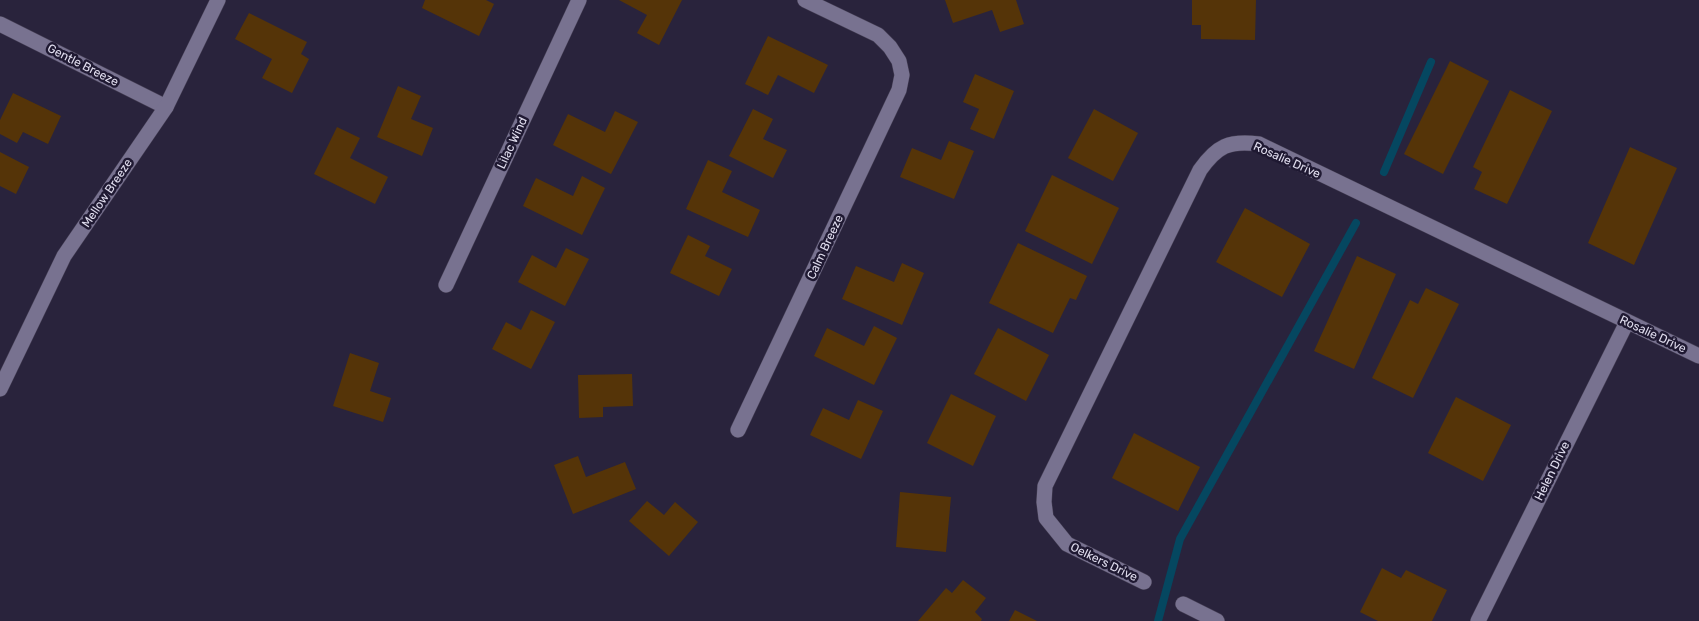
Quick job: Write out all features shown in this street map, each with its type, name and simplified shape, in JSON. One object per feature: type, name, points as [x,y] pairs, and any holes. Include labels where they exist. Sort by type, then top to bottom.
[{"type":"street","name":"Mellow Breeze","points":[[0,389],[64,256],[166,107],[218,0]]},
{"type":"street","name":"Lilac Wind","points":[[446,286],[579,0]]},
{"type":"street","name":"Calm Breeze","points":[[738,430],[900,90],[902,75],[899,61],[890,47],[878,36],[805,0]]},
{"type":"street","name":"Gentle Breeze","points":[[0,24],[166,107]]},
{"type":"street","name":"Rosalie Drive","points":[[1046,518],[1045,486],[1200,170],[1210,156],[1225,146],[1243,142],[1259,144],[1699,356]]},
{"type":"street","name":"Helen Drive","points":[[1478,621],[1627,322]]},
{"type":"street","name":"Oelkers Drive","points":[[1046,518],[1067,544],[1144,582]]},
{"type":"street","points":[[1183,604],[1217,621]]},
{"type":"building","points":[[425,0],[486,0],[494,4],[479,36],[422,8]]},
{"type":"building","points":[[619,0],[682,0],[659,45],[637,33],[647,15]]},
{"type":"building","points":[[945,0],[1016,0],[1024,24],[1000,32],[992,10],[953,23]]},
{"type":"building","points":[[1192,0],[1256,0],[1255,40],[1201,39],[1201,25],[1192,25]]},
{"type":"building","points":[[249,13],[307,42],[301,54],[309,59],[292,93],[262,78],[272,59],[235,39]]},
{"type":"building","points":[[768,36],[828,65],[814,93],[778,75],[768,95],[745,84]]},
{"type":"building","points":[[1450,61],[1489,81],[1443,174],[1404,154]]},
{"type":"building","points":[[975,74],[1014,91],[994,139],[970,129],[979,109],[963,102]]},
{"type":"building","points":[[398,86],[421,96],[411,119],[433,128],[422,156],[377,137]]},
{"type":"building","points":[[1510,90],[1552,111],[1507,204],[1474,189],[1482,172],[1473,167]]},
{"type":"building","points":[[13,93],[61,116],[48,144],[23,132],[17,143],[0,134],[0,120]]},
{"type":"building","points":[[753,109],[773,119],[763,139],[787,150],[773,178],[729,156]]},
{"type":"building","points":[[1094,109],[1138,133],[1113,181],[1068,158]]},
{"type":"building","points":[[615,111],[638,122],[611,174],[553,145],[568,114],[605,132]]},
{"type":"building","points":[[337,127],[360,138],[350,158],[388,177],[375,204],[314,174]]},
{"type":"building","points":[[949,141],[974,151],[954,199],[900,177],[912,148],[941,160]]},
{"type":"building","points":[[1630,147],[1677,168],[1634,265],[1588,243]]},
{"type":"building","points":[[0,152],[29,167],[16,194],[0,186]]},
{"type":"building","points":[[708,160],[732,171],[722,192],[760,210],[748,237],[686,209]]},
{"type":"building","points":[[1052,175],[1119,208],[1092,264],[1025,231]]},
{"type":"building","points":[[582,176],[605,188],[582,235],[523,206],[536,178],[573,196]]},
{"type":"building","points":[[1245,208],[1310,244],[1282,297],[1216,262]]},
{"type":"building","points":[[688,235],[710,246],[705,256],[732,269],[719,296],[670,273]]},
{"type":"building","points":[[1018,243],[1087,276],[1076,300],[1070,298],[1053,333],[989,303]]},
{"type":"building","points":[[566,248],[589,259],[565,306],[518,282],[532,255],[556,268]]},
{"type":"building","points":[[1357,256],[1396,274],[1354,369],[1314,351]]},
{"type":"building","points":[[902,263],[924,273],[902,325],[842,299],[856,266],[894,282]]},
{"type":"building","points":[[1426,288],[1459,304],[1413,398],[1372,378],[1410,300],[1418,304]]},
{"type":"building","points":[[531,310],[555,322],[531,369],[492,349],[506,322],[521,330]]},
{"type":"building","points":[[874,326],[897,338],[874,385],[814,356],[827,328],[864,346]]},
{"type":"building","points":[[998,328],[1049,355],[1026,401],[974,374]]},
{"type":"building","points":[[350,353],[379,363],[370,391],[391,398],[383,422],[333,406]]},
{"type":"building","points":[[632,374],[633,406],[603,407],[603,417],[579,418],[578,375]]},
{"type":"building","points":[[951,394],[996,416],[973,466],[927,443]]},
{"type":"building","points":[[1456,397],[1511,425],[1483,481],[1428,453]]},
{"type":"building","points":[[858,400],[883,411],[861,459],[810,435],[823,408],[849,420]]},
{"type":"building","points":[[1134,433],[1200,467],[1178,511],[1112,478]]},
{"type":"building","points":[[578,456],[586,477],[625,462],[636,489],[573,514],[554,465]]},
{"type":"building","points":[[900,492],[951,497],[946,552],[896,547]]},
{"type":"building","points":[[647,501],[664,515],[675,502],[698,522],[669,556],[629,521]]},
{"type":"building","points":[[1382,568],[1401,578],[1406,570],[1447,590],[1432,621],[1378,621],[1360,612]]},
{"type":"building","points":[[963,580],[986,598],[975,612],[982,619],[981,621],[918,621],[946,588],[952,593]]},
{"type":"building","points":[[1015,610],[1037,621],[1009,621]]},
{"type":"waterway","points":[[1384,172],[1431,62]]},
{"type":"waterway","points":[[1158,621],[1180,539],[1356,223]]}]
